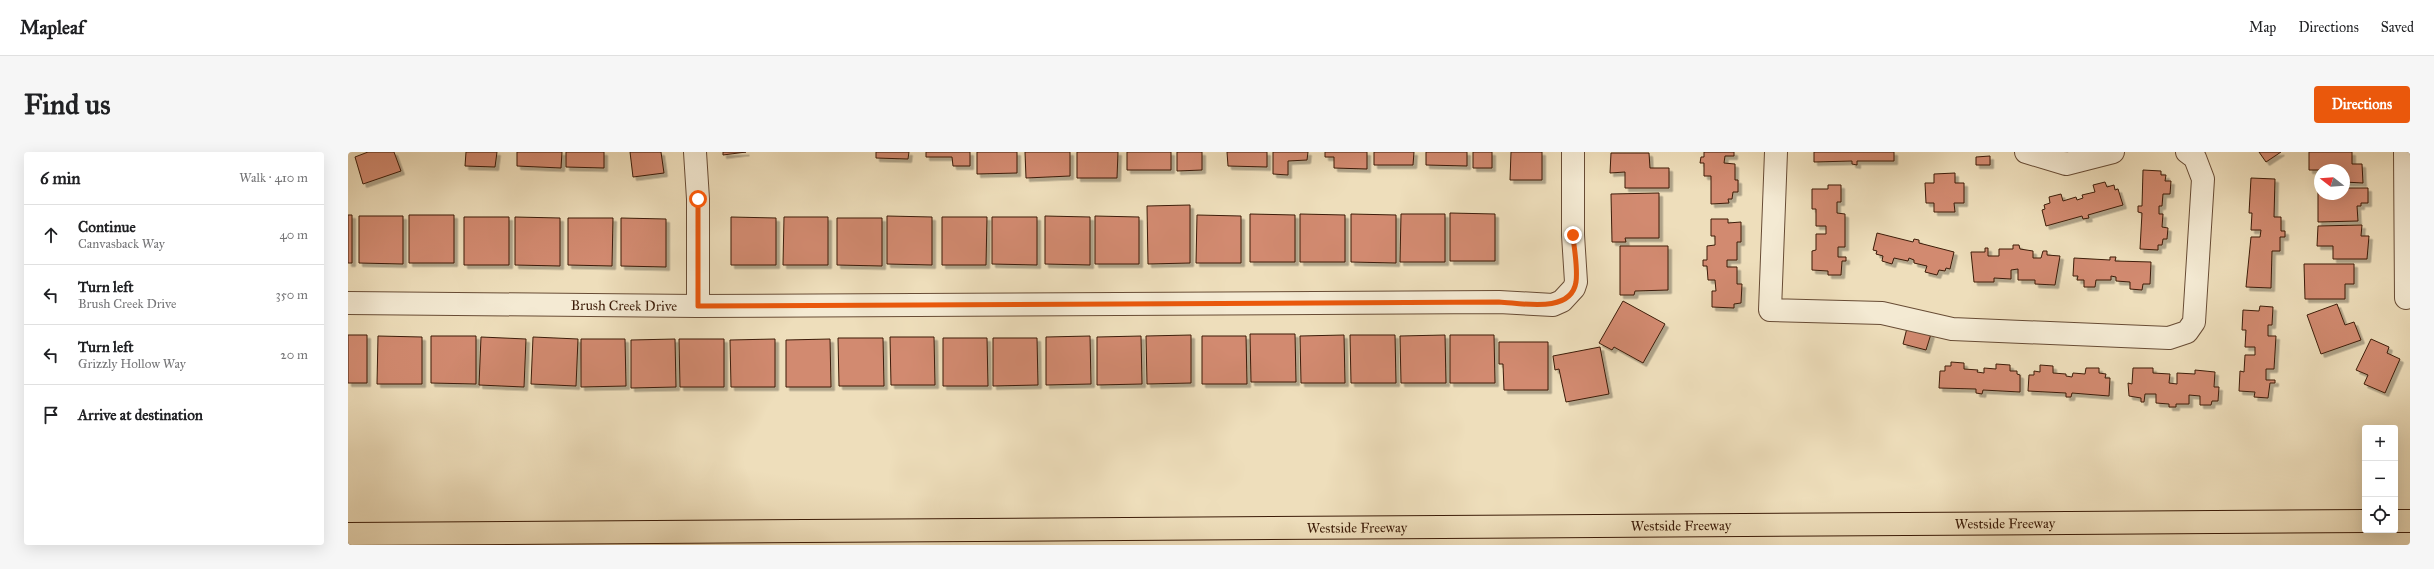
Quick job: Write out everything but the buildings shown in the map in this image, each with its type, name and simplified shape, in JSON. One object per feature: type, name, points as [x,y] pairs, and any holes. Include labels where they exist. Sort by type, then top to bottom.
[{"type":"highway","name":"Westside Freeway","points":[[348,534],[2362,521]]},
{"type":"highway","points":[[2398,521],[2410,521]]},
{"type":"street","points":[[695,152],[698,199],[698,306]]},
{"type":"street","name":"Brush Creek Drive","points":[[348,303],[698,306],[1484,302],[1552,305],[1569,295],[1576,282],[1573,235],[1573,152]]},
{"type":"street","points":[[1776,152],[1770,310],[1882,313],[1952,329],[2169,338],[2186,332],[2194,322],[2203,180],[2195,158],[2187,152]]},
{"type":"street","points":[[2026,152],[2066,164],[2113,152]]},
{"type":"street","points":[[2406,298],[2407,155]]},
{"type":"route","points":[[698,199],[698,306],[1499,302],[1552,305],[1562,301],[1569,295],[1576,282],[1573,235]]}]
